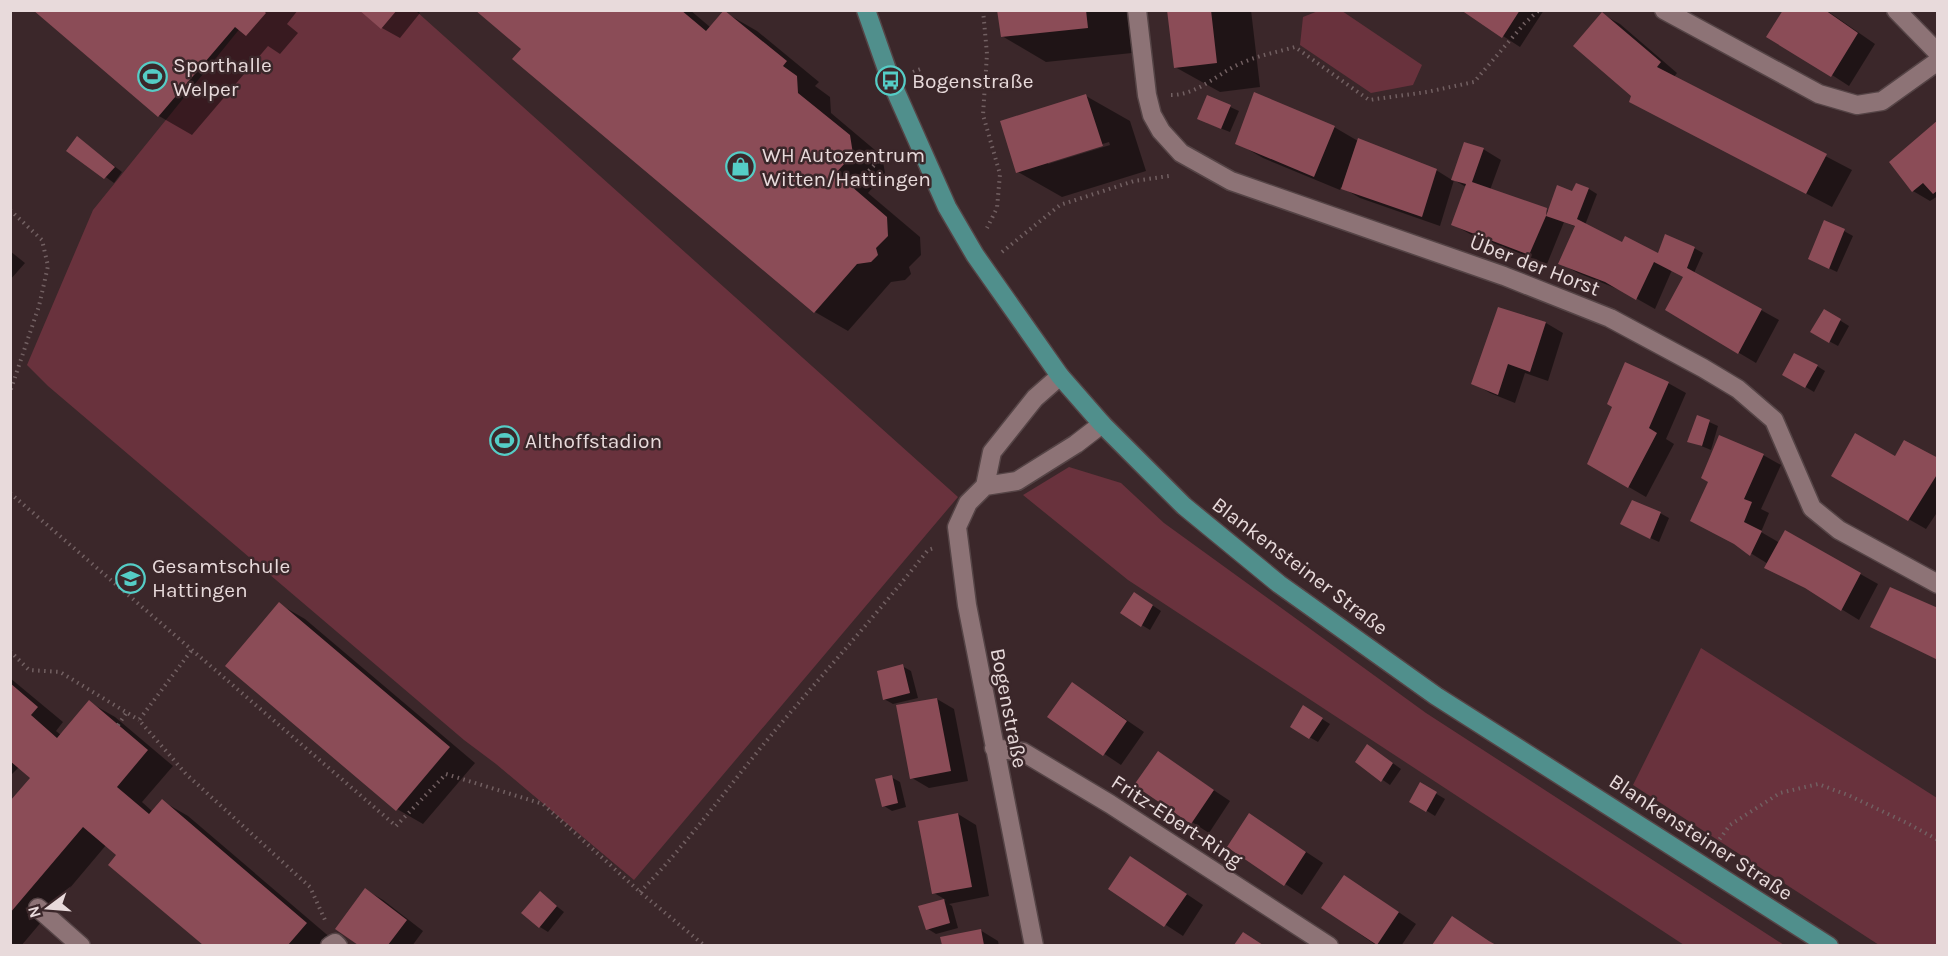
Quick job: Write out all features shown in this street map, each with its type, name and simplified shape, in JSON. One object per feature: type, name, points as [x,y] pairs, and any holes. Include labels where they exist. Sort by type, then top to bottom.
[{"type":"main road","name":"Blankensteiner Straße","points":[[866,10],[891,81],[947,207],[979,261],[1060,376],[1102,424],[1185,506],[1279,584],[1436,696],[1829,945]]},
{"type":"street","name":"Über der Horst","points":[[1137,10],[1147,95],[1152,115],[1161,131],[1181,153],[1208,170],[1232,181],[1493,272],[1610,318],[1703,368],[1738,389],[1774,420],[1812,508],[1839,530],[1938,584]]},
{"type":"street","points":[[1664,10],[1819,94],[1857,105],[1882,101],[1938,61]]},
{"type":"street","points":[[1896,10],[1938,53]]},
{"type":"street","name":"Bogenstraße","points":[[1034,945],[967,605],[957,527],[968,503],[985,486],[992,452],[1035,398],[1060,376]]},
{"type":"street","points":[[985,486],[1017,481],[1076,444],[1102,424]]},
{"type":"street","name":"Fritz-Ebert-Ring","points":[[994,748],[1023,752],[1110,804],[1329,945]]},
{"type":"street","points":[[38,908],[81,945]]},
{"type":"path","points":[[979,261],[997,208],[1000,174],[982,115],[987,54],[983,10]]},
{"type":"path","points":[[1147,95],[1179,95],[1208,83],[1242,62],[1295,47],[1369,100],[1427,92],[1474,82],[1539,10]]},
{"type":"path","points":[[852,188],[886,153]]},
{"type":"path","points":[[979,261],[1060,205],[1134,181],[1208,170]]},
{"type":"path","points":[[10,210],[42,240],[48,266],[39,306],[10,392]]},
{"type":"path","points":[[10,492],[191,651],[396,826],[446,774],[543,804],[640,892],[705,945]]},
{"type":"path","points":[[640,892],[672,860],[763,745],[928,550],[958,541]]},
{"type":"path","points":[[10,651],[29,669],[60,672],[139,720],[186,774],[310,887],[334,945]]},
{"type":"path","points":[[139,720],[191,651]]},
{"type":"path","points":[[118,725],[127,712]]},
{"type":"path","points":[[1703,864],[1730,825],[1780,793],[1818,784],[1858,800],[1938,840]]},
{"type":"shaded area","name":"Althoffstadion","points":[[254,11],[416,11],[958,497],[634,880],[496,764],[464,740],[48,386],[27,365],[93,210]]},
{"type":"shaded area","points":[[1318,11],[1342,11],[1422,65],[1413,85],[1371,93],[1300,45],[1303,17]]},
{"type":"shaded area","points":[[1069,467],[1121,483],[1164,523],[1426,713],[1784,945],[1684,945],[1128,580],[1023,495]]},
{"type":"shaded area","points":[[1701,648],[1937,798],[1937,945],[1879,945],[1633,785]]},
{"type":"building","name":"Sporthalle Welper","points":[[33,10],[263,10],[266,13],[246,36],[235,27],[158,117]]},
{"type":"building","points":[[359,10],[397,10],[381,29]]},
{"type":"building","name":"WH Autozentrum Witten/Hattingen","points":[[475,10],[681,10],[706,31],[724,10],[787,61],[783,66],[797,76],[798,93],[850,135],[853,154],[836,173],[887,217],[888,236],[876,248],[878,255],[871,262],[857,264],[814,313],[512,59],[521,49]]},
{"type":"building","points":[[997,10],[1086,10],[1088,28],[1001,37]]},
{"type":"building","points":[[1167,10],[1211,10],[1217,63],[1174,68]]},
{"type":"building","points":[[1461,10],[1520,10],[1502,38]]},
{"type":"building","points":[[1783,10],[1825,10],[1858,33],[1831,77],[1766,37]]},
{"type":"building","points":[[1602,12],[1661,62],[1657,67],[1827,154],[1806,194],[1629,102],[1631,96],[1573,46]]},
{"type":"building","points":[[1254,92],[1335,126],[1314,177],[1235,144]]},
{"type":"building","points":[[1086,94],[1103,146],[1016,173],[1000,121]]},
{"type":"building","points":[[1207,95],[1231,105],[1221,129],[1197,119]]},
{"type":"building","points":[[1938,120],[1938,190],[1933,194],[1923,183],[1912,192],[1889,162]]},
{"type":"building","points":[[77,136],[115,167],[104,179],[66,151]]},
{"type":"building","points":[[1358,138],[1437,169],[1422,217],[1341,189]]},
{"type":"building","points":[[1464,142],[1484,148],[1472,182],[1547,208],[1546,216],[1529,255],[1451,225],[1466,184],[1451,180]]},
{"type":"building","points":[[1576,183],[1589,188],[1577,219],[1622,242],[1625,236],[1658,253],[1665,234],[1695,247],[1687,268],[1762,309],[1738,354],[1665,310],[1683,277],[1654,262],[1636,300],[1605,282],[1558,264],[1575,226],[1546,216],[1557,185],[1572,191]]},
{"type":"building","points":[[1824,220],[1845,229],[1829,269],[1808,259]]},
{"type":"building","points":[[1498,307],[1546,322],[1530,372],[1508,364],[1498,395],[1471,384]]},
{"type":"building","points":[[1824,309],[1841,319],[1829,343],[1810,332]]},
{"type":"building","points":[[1794,353],[1818,365],[1805,388],[1782,375]]},
{"type":"building","points":[[1625,362],[1669,382],[1649,428],[1657,433],[1628,488],[1587,464],[1612,407],[1607,404]]},
{"type":"building","points":[[1697,415],[1710,420],[1702,446],[1687,442]]},
{"type":"building","points":[[1855,433],[1895,456],[1904,440],[1938,458],[1938,473],[1908,521],[1831,476]]},
{"type":"building","points":[[1719,435],[1764,454],[1744,499],[1752,502],[1744,522],[1762,531],[1750,556],[1734,544],[1690,521],[1708,482],[1701,478]]},
{"type":"building","points":[[1632,500],[1661,512],[1650,539],[1620,524]]},
{"type":"building","points":[[1785,530],[1861,573],[1841,611],[1805,588],[1764,568]]},
{"type":"building","points":[[1890,587],[1938,608],[1938,660],[1870,627]]},
{"type":"building","points":[[1134,592],[1153,605],[1141,627],[1120,613]]},
{"type":"building","points":[[279,602],[450,747],[396,811],[225,666]]},
{"type":"building","points":[[903,664],[910,693],[883,700],[877,671]]},
{"type":"building","points":[[1072,682],[1127,721],[1103,756],[1047,717]]},
{"type":"building","points":[[10,683],[38,707],[31,715],[57,738],[89,700],[148,750],[117,787],[149,814],[162,799],[307,923],[288,945],[203,945],[108,865],[116,855],[83,827],[10,913],[10,801],[30,778],[10,761]]},
{"type":"building","points":[[937,698],[951,771],[910,779],[896,705]]},
{"type":"building","points":[[1303,705],[1323,718],[1309,739],[1290,727]]},
{"type":"building","points":[[1367,744],[1393,763],[1381,782],[1355,762]]},
{"type":"building","points":[[1158,751],[1214,790],[1191,824],[1134,785]]},
{"type":"building","points":[[892,775],[898,803],[882,807],[875,779]]},
{"type":"building","points":[[1420,782],[1437,792],[1426,812],[1409,802]]},
{"type":"building","points":[[958,813],[972,887],[932,894],[918,821]]},
{"type":"building","points":[[1249,813],[1306,852],[1284,886],[1227,847]]},
{"type":"building","points":[[1130,856],[1187,894],[1164,927],[1108,889]]},
{"type":"building","points":[[1344,875],[1399,912],[1377,945],[1321,908]]},
{"type":"building","points":[[365,888],[407,920],[388,945],[358,945],[335,929]]},
{"type":"building","points":[[540,891],[557,906],[539,928],[521,913]]},
{"type":"building","points":[[944,899],[950,923],[926,930],[918,906]]},
{"type":"building","points":[[1452,916],[1489,941],[1496,945],[1432,945]]},
{"type":"building","points":[[981,929],[984,945],[942,945],[940,937]]},
{"type":"building","points":[[1243,932],[1263,945],[1234,945]]},
{"type":"place","name":"Sporthalle Welper","points":[[152,77]]},
{"type":"place","name":"Bogenstraße","points":[[891,81]]},
{"type":"place","name":"WH Autozentrum Witten/Hattingen","points":[[741,167]]},
{"type":"place","name":"Althoffstadion","points":[[504,441]]},
{"type":"place","name":"Gesamtschule Hattingen","points":[[131,578]]}]
